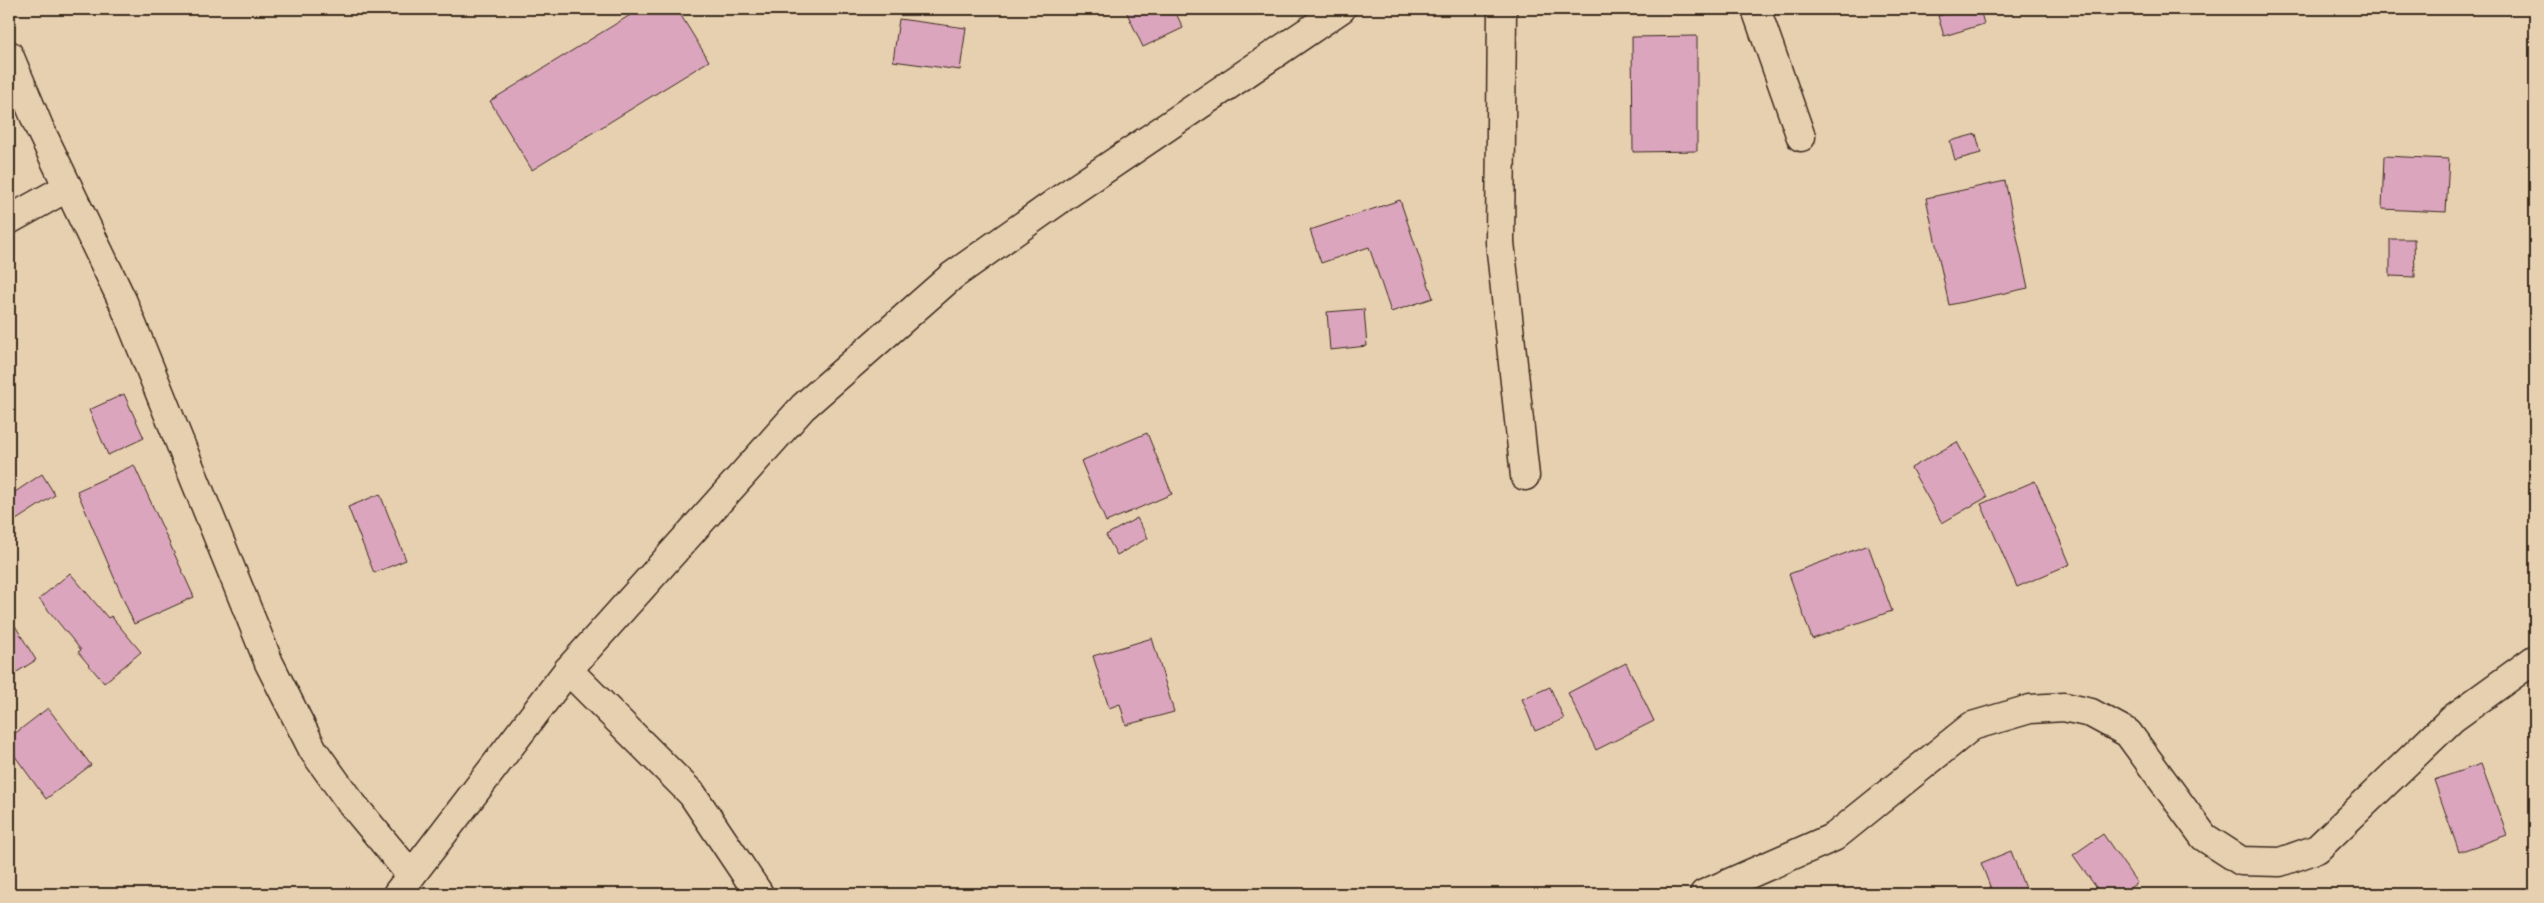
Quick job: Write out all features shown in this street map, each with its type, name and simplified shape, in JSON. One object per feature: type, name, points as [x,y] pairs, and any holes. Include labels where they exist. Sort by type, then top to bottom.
[{"type":"street","points":[[9,55],[68,187],[123,302],[270,663],[308,741],[404,885],[568,670],[803,407],[952,276],[1070,192],[1341,9]]},
{"type":"street","points":[[1502,9],[1500,242],[1525,476]]},
{"type":"street","points":[[1756,9],[1801,137]]},
{"type":"street","points":[[9,220],[68,187]]},
{"type":"street","points":[[1704,894],[1834,837],[1972,726],[2030,709],[2064,707],[2091,713],[2128,734],[2204,838],[2241,861],[2280,862],[2317,849],[2452,719],[2535,658]]},
{"type":"street","points":[[568,670],[692,794],[759,894]]},
{"type":"building","points":[[640,9],[677,9],[709,61],[532,170],[490,101]]},
{"type":"building","points":[[1125,9],[1174,9],[1183,28],[1143,47]]},
{"type":"building","points":[[1964,9],[1980,9],[1984,24],[1944,36],[1938,16]]},
{"type":"building","points":[[899,19],[966,28],[960,70],[893,61]]},
{"type":"building","points":[[1697,36],[1697,151],[1633,152],[1632,37]]},
{"type":"building","points":[[1976,134],[1981,153],[1955,160],[1950,141]]},
{"type":"building","points":[[2384,156],[2449,159],[2446,212],[2382,209]]},
{"type":"building","points":[[2005,181],[2028,288],[1949,305],[1926,198]]},
{"type":"building","points":[[1400,200],[1433,298],[1391,312],[1369,247],[1321,263],[1310,230]]},
{"type":"building","points":[[2390,239],[2414,239],[2415,277],[2390,276]]},
{"type":"building","points":[[1364,309],[1367,346],[1330,350],[1327,312]]},
{"type":"building","points":[[124,394],[144,438],[108,455],[89,410]]},
{"type":"building","points":[[1147,433],[1172,494],[1106,522],[1081,461]]},
{"type":"building","points":[[1957,442],[1987,497],[1942,523],[1911,468]]},
{"type":"building","points":[[134,465],[194,597],[134,624],[77,491]]},
{"type":"building","points":[[42,474],[55,495],[13,522],[9,515],[9,496]]},
{"type":"building","points":[[2035,481],[2070,564],[2017,587],[1981,504]]},
{"type":"building","points":[[380,494],[406,560],[374,573],[348,507]]},
{"type":"building","points":[[1137,518],[1148,538],[1117,555],[1106,535]]},
{"type":"building","points":[[1868,545],[1892,611],[1812,639],[1789,574]]},
{"type":"building","points":[[70,573],[108,618],[111,616],[141,652],[104,683],[78,652],[81,650],[39,599]]},
{"type":"building","points":[[9,616],[36,660],[9,677]]},
{"type":"building","points":[[1152,638],[1174,712],[1126,725],[1120,704],[1109,708],[1093,656]]},
{"type":"building","points":[[1626,663],[1654,721],[1596,750],[1568,693]]},
{"type":"building","points":[[1550,687],[1564,719],[1535,731],[1522,699]]},
{"type":"building","points":[[48,708],[91,765],[46,799],[9,748],[9,738]]},
{"type":"building","points":[[2481,764],[2507,835],[2459,852],[2434,780]]},
{"type":"building","points":[[2103,834],[2137,883],[2121,894],[2101,894],[2073,855]]},
{"type":"building","points":[[2011,851],[2027,894],[1993,894],[1981,863]]}]
